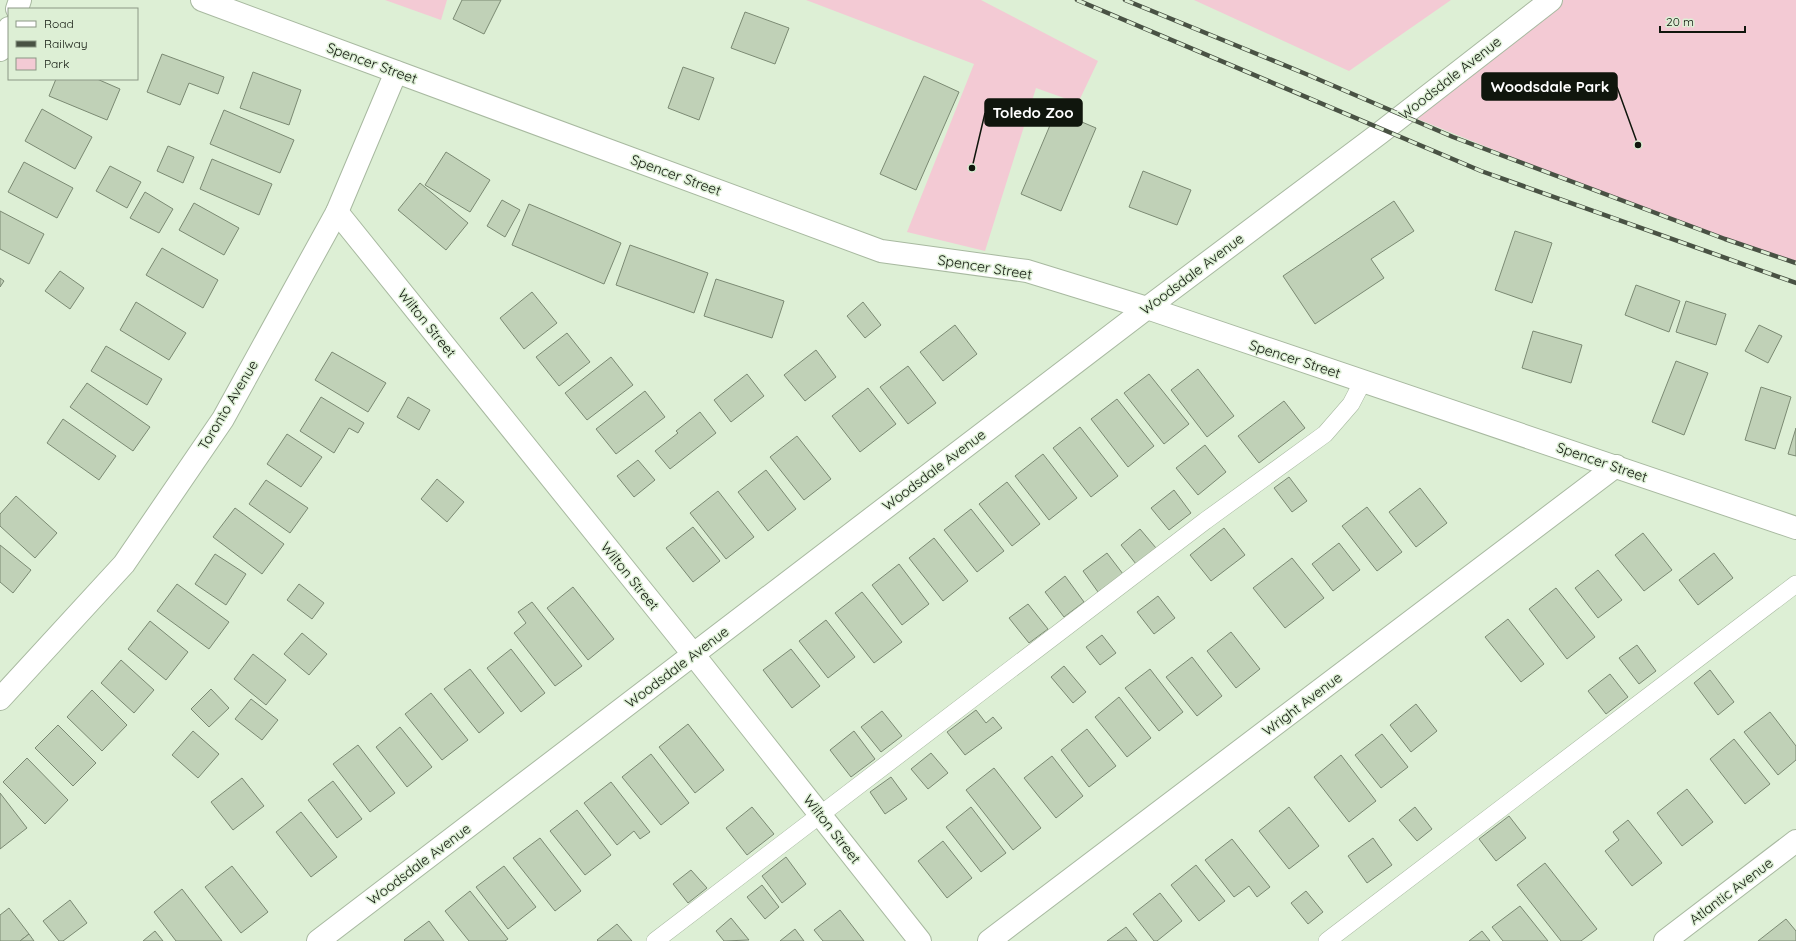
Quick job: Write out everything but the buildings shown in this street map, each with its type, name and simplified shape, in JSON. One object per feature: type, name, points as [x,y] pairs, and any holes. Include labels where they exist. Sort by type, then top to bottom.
[{"type":"street","name":"Spencer Street","points":[[202,0],[881,251],[1027,271],[1147,308],[1796,528]]},
{"type":"street","name":"Woodsdale Avenue","points":[[318,941],[1147,308],[1380,134],[1551,0]]},
{"type":"street","points":[[0,50],[8,30]]},
{"type":"street","name":"Toronto Avenue","points":[[0,700],[124,564],[223,419],[337,212],[396,72]]},
{"type":"street","name":"Wilton Street","points":[[337,212],[693,654],[920,941]]},
{"type":"street","name":"Wright Avenue","points":[[989,941],[1616,466]]},
{"type":"street","name":"Atlantic Avenue","points":[[1665,941],[1796,841]]},
{"type":"lane","points":[[655,941],[1205,521],[1325,434],[1351,404],[1363,381]]},
{"type":"lane","points":[[1327,941],[1796,584]]},
{"type":"green space","points":[[385,0],[447,0],[441,20]]},
{"type":"green space","points":[[806,0],[981,0],[1098,61],[1078,103],[1036,88],[985,251],[907,232],[974,64]]},
{"type":"green space","points":[[1194,0],[1451,0],[1349,71]]},
{"type":"green space","points":[[1550,0],[1796,0],[1796,263],[1598,191],[1403,113]]},
{"type":"railway","points":[[1077,0],[1481,171],[1796,283]]},
{"type":"railway","points":[[1125,0],[1306,74],[1453,137],[1725,239],[1796,263]]},
{"type":"place","name":"Woodsdale Park","points":[[1638,145]]},
{"type":"place","name":"Toledo Zoo","points":[[972,168]]}]
